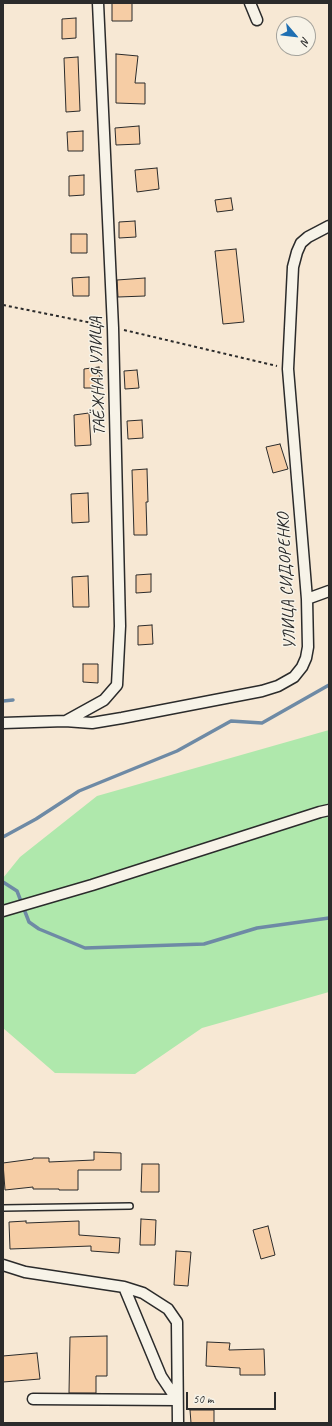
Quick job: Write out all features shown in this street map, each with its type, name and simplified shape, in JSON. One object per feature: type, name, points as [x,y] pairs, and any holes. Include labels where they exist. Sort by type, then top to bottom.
[{"type":"street","name":"ТАЁЖНАЯ УЛИЦА","points":[[65,721],[104,700],[117,685],[120,626],[113,328],[98,3]]},
{"type":"street","points":[[250,3],[257,20]]},
{"type":"street","name":"УЛИЦА СИДОРЕНКО","points":[[3,723],[65,721],[92,723],[122,718],[262,691],[278,686],[294,676],[302,667],[306,658],[308,647],[307,599],[288,369],[293,267],[301,243],[308,237],[329,226]]},
{"type":"street","points":[[307,599],[329,591]]},
{"type":"street","points":[[8,909],[92,885],[329,810]]},
{"type":"street","points":[[3,1265],[25,1272],[124,1287],[143,1292],[168,1308],[177,1322],[178,1423]]},
{"type":"street","points":[[124,1287],[161,1376],[177,1400]]},
{"type":"street","points":[[33,1399],[177,1400]]},
{"type":"lane","points":[[3,1208],[130,1206]]},
{"type":"path","points":[[3,305],[113,328],[288,369]]},
{"type":"green space","points":[[329,730],[329,992],[202,1028],[135,1074],[55,1073],[3,1028],[3,878],[20,857],[97,796]]},
{"type":"building","points":[[112,3],[132,3],[132,21],[112,21]]},
{"type":"building","points":[[76,18],[76,38],[62,39],[62,19]]},
{"type":"building","points":[[116,54],[138,56],[135,83],[145,83],[145,104],[116,103]]},
{"type":"building","points":[[78,57],[80,111],[66,112],[64,58]]},
{"type":"building","points":[[139,126],[140,144],[116,145],[115,128]]},
{"type":"building","points":[[83,131],[83,151],[68,151],[67,132]]},
{"type":"building","points":[[157,168],[159,189],[137,192],[135,170]]},
{"type":"building","points":[[84,175],[84,195],[69,196],[69,176]]},
{"type":"building","points":[[231,198],[233,210],[217,212],[215,200]]},
{"type":"building","points":[[135,221],[136,237],[119,238],[119,222]]},
{"type":"building","points":[[71,234],[87,234],[87,253],[71,253]]},
{"type":"building","points":[[236,249],[244,322],[223,324],[215,251]]},
{"type":"building","points":[[89,277],[89,296],[73,296],[72,278]]},
{"type":"building","points":[[145,278],[145,296],[118,297],[117,280]]},
{"type":"building","points":[[99,367],[100,388],[84,388],[84,369]]},
{"type":"building","points":[[137,370],[139,388],[125,389],[124,371]]},
{"type":"building","points":[[89,413],[91,445],[75,446],[74,415]]},
{"type":"building","points":[[142,420],[143,438],[128,439],[127,421]]},
{"type":"building","points":[[280,444],[288,469],[273,473],[266,447]]},
{"type":"building","points":[[147,469],[147,535],[134,535],[132,470]]},
{"type":"building","points":[[88,493],[89,522],[72,523],[71,494]]},
{"type":"building","points":[[151,574],[151,592],[136,593],[136,575]]},
{"type":"building","points":[[88,576],[89,607],[73,607],[72,577]]},
{"type":"building","points":[[152,625],[153,644],[138,645],[138,626]]},
{"type":"building","points":[[83,664],[98,664],[98,683],[83,682]]},
{"type":"building","points":[[94,1152],[121,1153],[121,1170],[78,1170],[78,1190],[33,1189],[33,1187],[5,1190],[3,1163],[33,1158],[49,1158],[49,1162],[94,1160]]},
{"type":"building","points":[[142,1164],[159,1164],[159,1192],[141,1192]]},
{"type":"building","points":[[141,1219],[156,1220],[155,1245],[140,1245]]},
{"type":"building","points":[[26,1221],[26,1223],[79,1221],[79,1235],[120,1238],[119,1253],[91,1251],[91,1246],[10,1249],[9,1222]]},
{"type":"building","points":[[268,1226],[275,1255],[261,1259],[253,1230]]},
{"type":"building","points":[[176,1251],[191,1252],[188,1286],[174,1285]]},
{"type":"building","points":[[107,1336],[107,1376],[96,1376],[96,1393],[69,1393],[70,1337]]},
{"type":"building","points":[[207,1342],[230,1343],[229,1350],[264,1349],[265,1375],[240,1375],[240,1368],[206,1366]]},
{"type":"building","points":[[37,1353],[40,1379],[3,1382],[3,1356]]},
{"type":"building","points":[[190,1410],[214,1410],[214,1423],[191,1423]]},
{"type":"waterway","points":[[3,837],[36,819],[79,791],[177,751],[231,721],[262,723],[329,685]]},
{"type":"waterway","points":[[3,701],[13,700]]},
{"type":"waterway","points":[[3,882],[17,891],[29,922],[39,929],[85,948],[204,944],[257,928],[329,918]]}]
